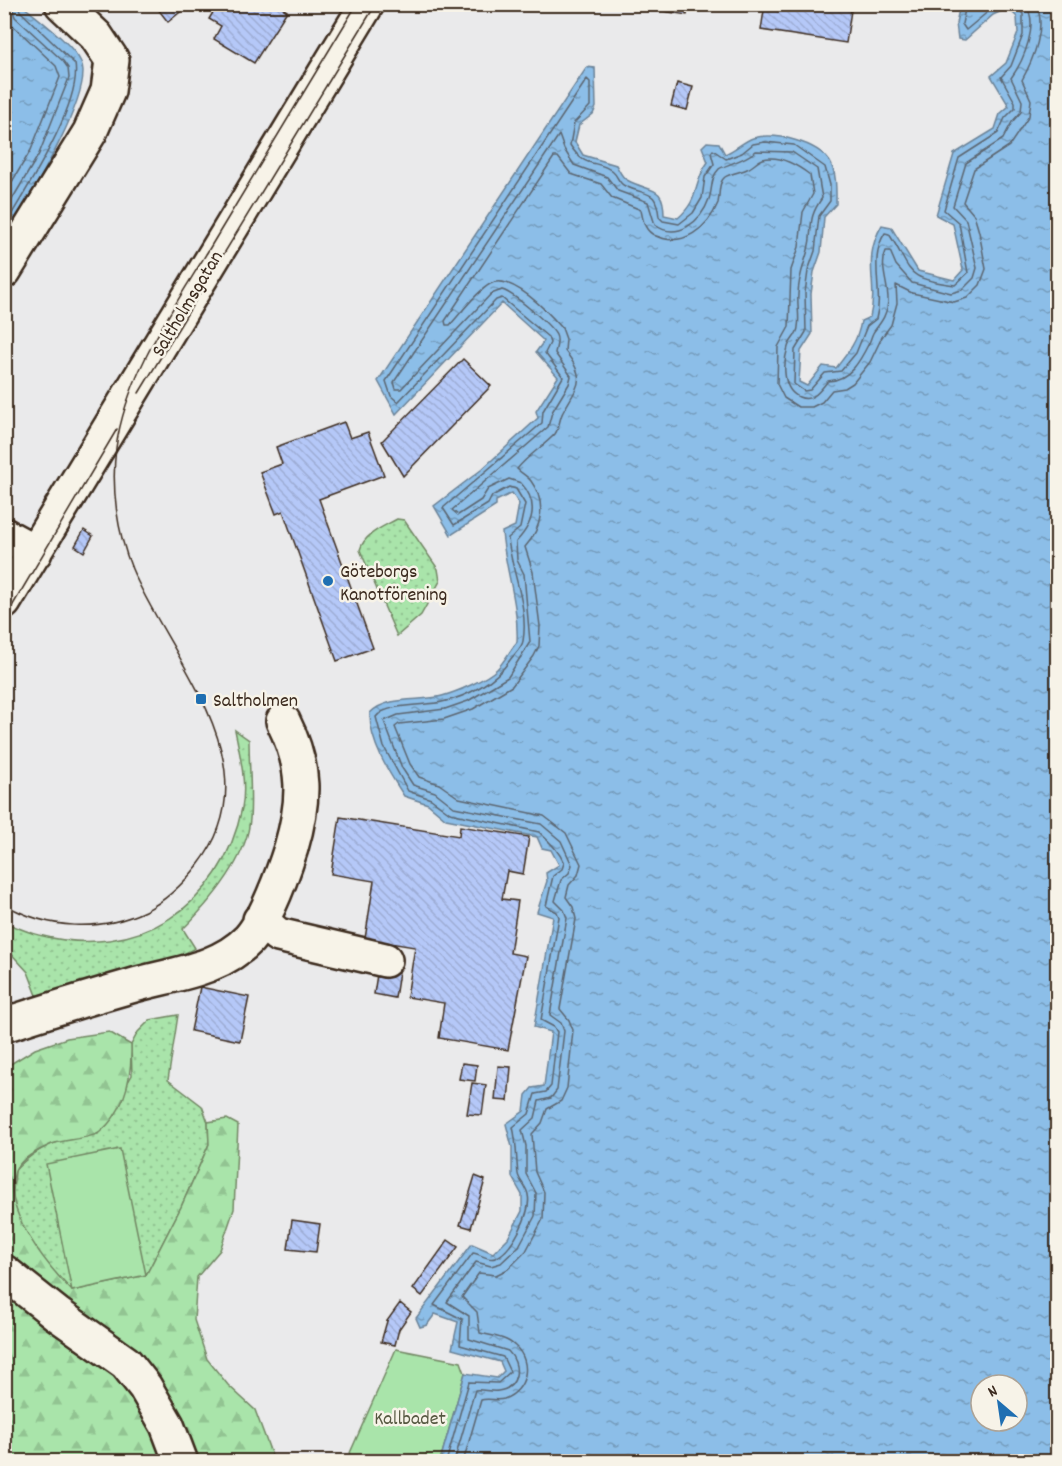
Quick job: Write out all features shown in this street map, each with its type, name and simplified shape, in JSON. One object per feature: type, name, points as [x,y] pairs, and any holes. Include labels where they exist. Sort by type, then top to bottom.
[{"type":"street","points":[[4,271],[90,132],[108,91],[112,60],[96,36],[62,4]]},
{"type":"street","name":"Saltholmsgatan","points":[[4,602],[367,4]]},
{"type":"street","points":[[4,535],[35,552]]},
{"type":"street","points":[[4,1025],[137,984],[194,970],[219,960],[249,939],[282,877],[302,812],[302,781],[291,737],[283,721]]},
{"type":"street","points":[[260,920],[278,935],[385,960]]},
{"type":"street","points":[[4,1272],[57,1314],[126,1363],[145,1388],[167,1425],[181,1461]]},
{"type":"green space","points":[[397,519],[404,520],[438,569],[440,581],[421,615],[397,636],[360,550],[370,535]]},
{"type":"green space","points":[[235,730],[249,740],[250,819],[242,850],[235,865],[215,893],[183,929],[195,948],[169,962],[38,998],[28,972],[5,947],[4,922],[39,935],[75,941],[109,940],[141,932],[170,918],[195,899],[216,873],[232,843],[242,808],[243,779]]},
{"type":"green space","points":[[178,1015],[168,1080],[202,1106],[208,1122],[209,1144],[181,1207],[146,1275],[72,1291],[36,1249],[22,1225],[13,1199],[15,1170],[34,1153],[53,1144],[98,1134],[132,1075],[131,1045],[138,1032],[150,1020]]},
{"type":"green space","points":[[109,1032],[131,1045],[126,1092],[116,1114],[100,1132],[52,1144],[21,1162],[15,1171],[12,1186],[14,1202],[20,1219],[39,1252],[72,1291],[146,1275],[181,1207],[209,1144],[208,1122],[227,1119],[238,1125],[234,1209],[220,1250],[197,1277],[194,1320],[207,1359],[228,1385],[255,1410],[274,1461],[5,1461],[4,1068],[35,1049],[67,1038]]},
{"type":"green space","points":[[120,1149],[146,1275],[72,1291],[46,1164]]},
{"type":"green space","name":"Kallbadet","points":[[396,1349],[461,1362],[465,1373],[440,1461],[346,1462]]},
{"type":"water","points":[[5,5],[22,5],[63,39],[81,62],[83,77],[78,98],[55,150],[5,239]]},
{"type":"water","points":[[960,5],[1057,5],[1057,1461],[440,1461],[465,1373],[497,1378],[504,1371],[500,1362],[452,1349],[458,1322],[435,1314],[427,1325],[420,1327],[416,1318],[472,1244],[493,1253],[508,1238],[522,1211],[522,1195],[512,1177],[512,1147],[506,1124],[524,1111],[526,1095],[532,1088],[544,1086],[551,1032],[534,1027],[553,917],[537,912],[547,881],[546,873],[559,865],[551,850],[542,848],[537,837],[446,819],[428,804],[404,796],[376,746],[370,713],[377,707],[395,701],[433,698],[471,685],[497,669],[517,642],[516,614],[502,532],[515,526],[519,504],[512,493],[496,501],[496,506],[451,535],[434,506],[481,470],[538,418],[536,411],[558,377],[536,352],[544,341],[502,303],[396,414],[378,381],[587,67],[595,68],[596,107],[593,114],[579,125],[575,142],[583,155],[616,165],[625,179],[658,194],[664,215],[678,218],[690,204],[708,162],[702,147],[707,142],[719,143],[725,154],[753,138],[773,136],[806,144],[824,155],[830,162],[835,177],[836,204],[824,217],[821,252],[814,272],[811,294],[812,334],[801,351],[799,382],[807,386],[823,366],[836,368],[855,341],[861,321],[870,317],[873,293],[871,261],[876,238],[882,225],[891,227],[918,271],[954,280],[963,270],[953,224],[936,215],[954,154],[995,129],[1000,114],[1009,106],[991,76],[1006,63],[1018,33],[1017,17],[1008,8],[993,15],[965,40],[958,39],[956,23]]},
{"type":"building","points":[[154,4],[190,4],[168,22]]},
{"type":"building","points":[[218,4],[276,4],[287,11],[254,63],[214,39],[221,26],[209,19]]},
{"type":"building","points":[[638,4],[689,4],[687,15],[638,7]]},
{"type":"building","points":[[765,4],[852,4],[846,43],[761,30]]},
{"type":"building","points":[[677,83],[693,87],[687,110],[671,106]]},
{"type":"building","points":[[463,359],[491,386],[403,476],[382,441]]},
{"type":"building","name":"Göteborgs Kanotförening","points":[[344,422],[350,438],[368,432],[384,475],[319,499],[373,648],[337,661],[283,511],[276,514],[260,472],[282,464],[276,447]]},
{"type":"building","points":[[84,530],[93,536],[84,552],[75,546]]},
{"type":"building","points":[[340,817],[459,836],[460,826],[529,837],[523,874],[507,871],[502,899],[518,901],[510,953],[526,956],[508,1050],[439,1038],[444,1003],[407,997],[415,947],[365,939],[374,881],[331,874]]},
{"type":"building","points":[[378,968],[399,972],[395,998],[374,994]]},
{"type":"building","points":[[200,987],[249,997],[240,1041],[191,1031]]},
{"type":"building","points":[[462,1063],[477,1065],[475,1081],[459,1079]]},
{"type":"building","points":[[498,1066],[511,1067],[508,1101],[495,1100]]},
{"type":"building","points":[[472,1083],[486,1085],[482,1115],[467,1114]]},
{"type":"building","points":[[475,1176],[485,1180],[471,1228],[460,1225]]},
{"type":"building","points":[[292,1220],[320,1224],[316,1252],[288,1249]]},
{"type":"building","points":[[448,1240],[458,1247],[422,1296],[413,1289]]},
{"type":"building","points":[[400,1303],[411,1312],[399,1329],[395,1345],[381,1342],[387,1321]]},
{"type":"tram line","points":[[4,904],[21,913],[56,923],[93,925],[128,918],[153,907],[180,885],[198,865],[219,828],[226,790],[221,752],[208,714],[190,676],[149,603],[127,555],[116,510],[114,479],[116,448],[130,393],[154,340],[357,4]]},
{"type":"tram line","points":[[139,393],[376,4]]},
{"type":"tram line","points":[[4,620],[117,429]]},
{"type":"place","name":"Göteborgs Kanotförening","points":[[328,581]]},
{"type":"place","name":"Saltholmen","points":[[201,699]]}]
